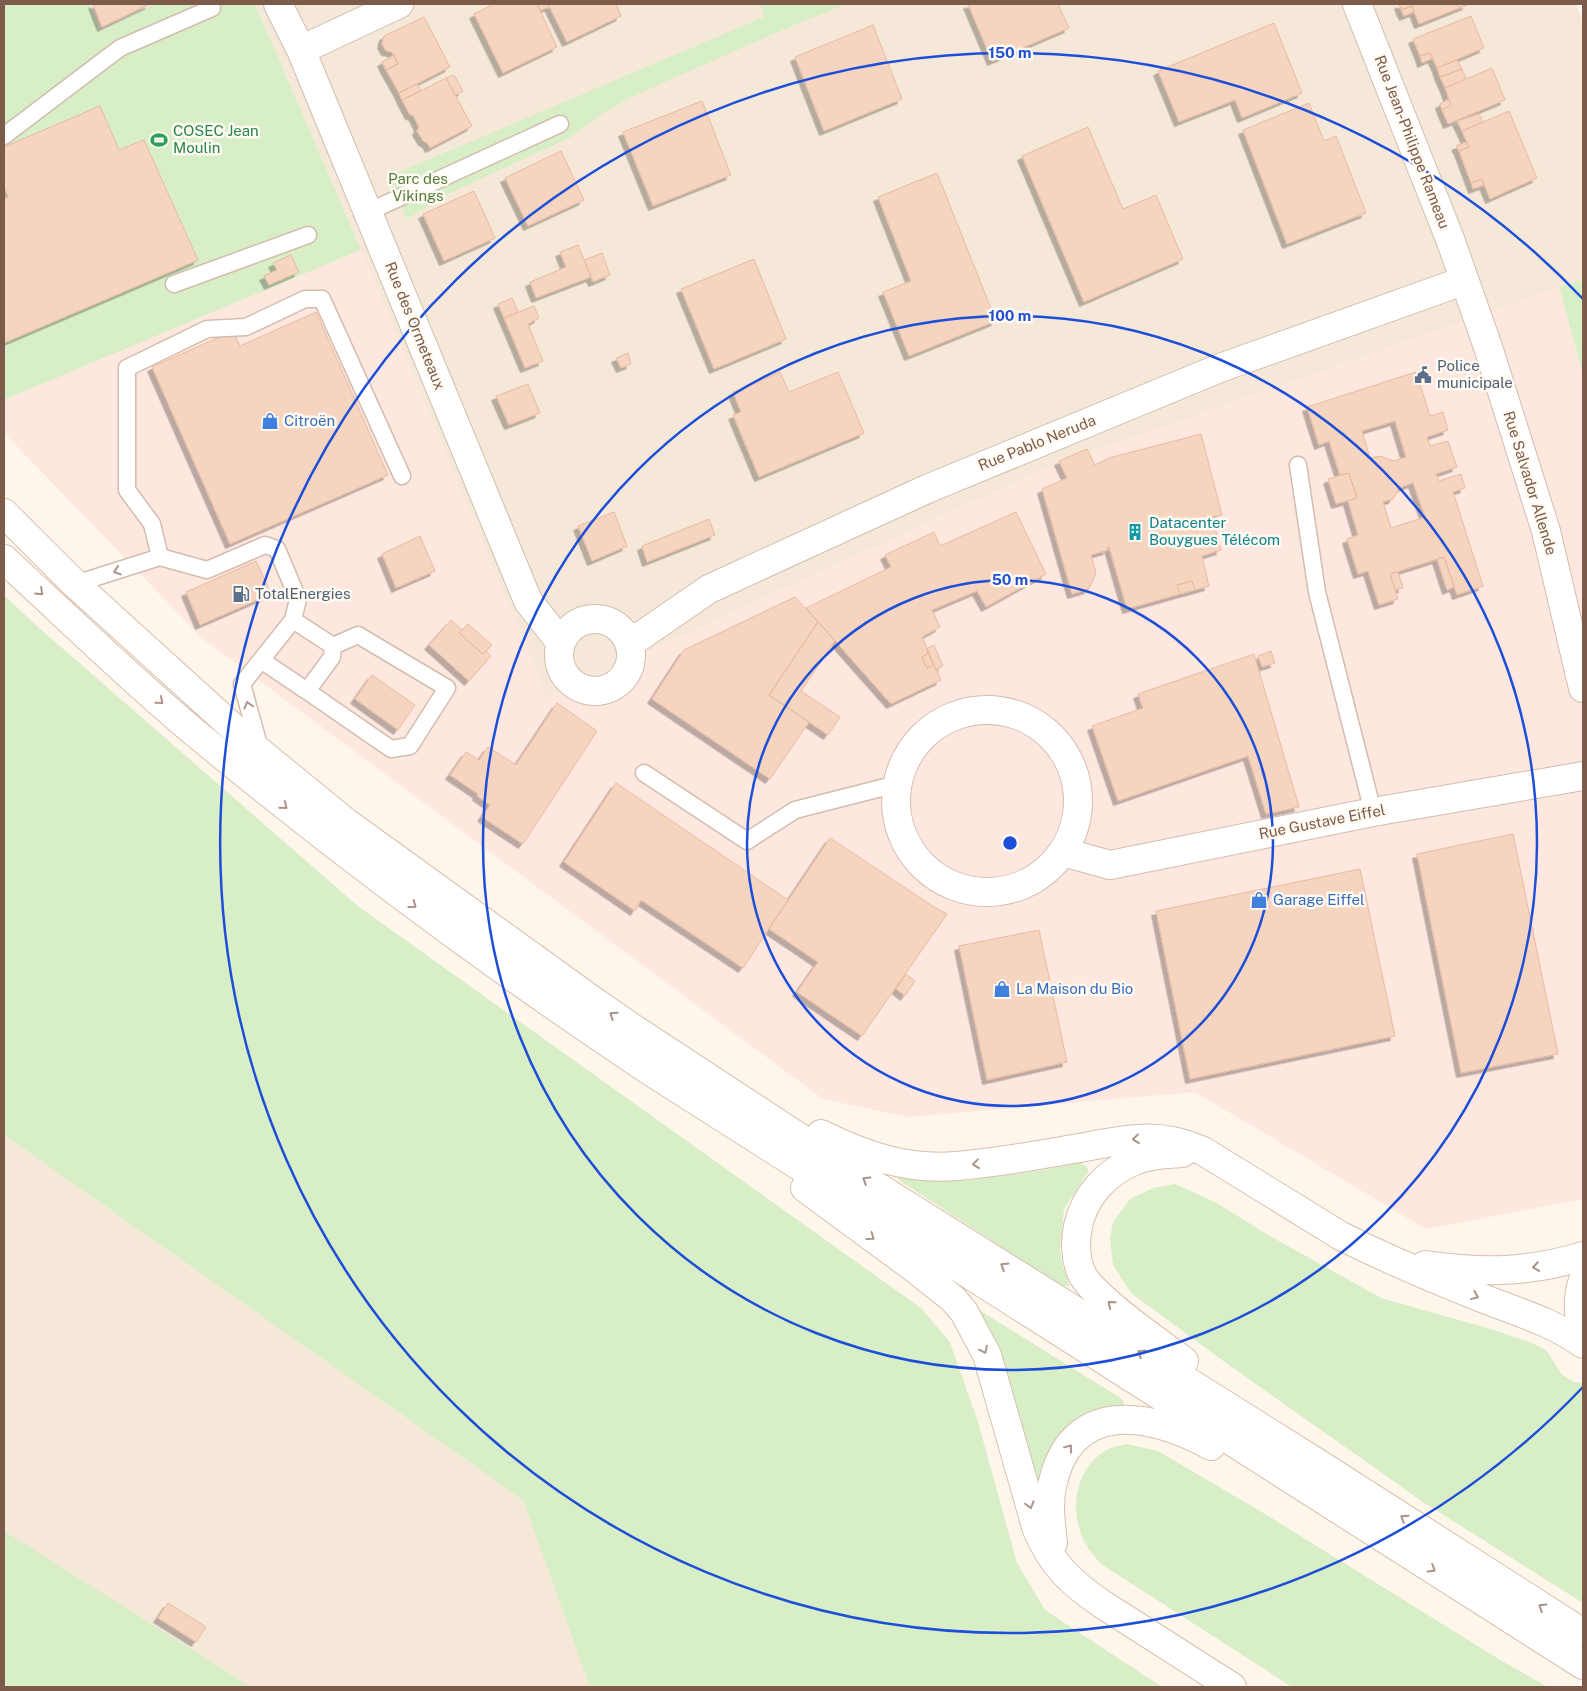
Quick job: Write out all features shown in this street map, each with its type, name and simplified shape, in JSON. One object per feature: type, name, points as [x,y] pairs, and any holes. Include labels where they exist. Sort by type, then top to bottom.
[{"type":"main road","name":"Rue des Ormeteaux","points":[[278,4],[301,50],[528,602],[561,643]]},
{"type":"main road","points":[[301,50],[399,4]]},
{"type":"main road","name":"Rue Jean-Philippe Rameau","points":[[1357,4],[1450,239],[1463,281]]},
{"type":"main road","name":"Rue Pablo Neruda","points":[[629,644],[709,589],[928,489],[1220,368],[1463,281]]},
{"type":"main road","name":"Rue Salvador Allende","points":[[1463,281],[1488,347],[1546,531],[1583,688]]},
{"type":"main road","points":[[4,513],[75,584],[260,752],[347,823],[595,1002],[811,1145],[1316,1462],[1583,1633]]},
{"type":"main road","points":[[4,559],[113,661],[321,836],[555,1008],[650,1071],[1583,1664]]},
{"type":"main road","points":[[584,620],[606,621],[616,626],[624,634],[629,644],[631,656],[628,668],[622,679],[612,687],[601,691],[588,691],[576,686],[567,678],[560,667],[558,655],[566,633],[574,625],[584,620]]},
{"type":"main road","points":[[991,710],[1020,716],[1047,731],[1064,751],[1075,775],[1079,802],[1075,828],[1063,852],[1045,872],[1022,886],[995,893],[968,891],[942,881],[919,863],[904,840],[896,812],[897,784],[907,757],[922,737],[942,721],[966,712],[991,710]]},
{"type":"main road","name":"Rue Gustave Eiffel","points":[[1063,852],[1110,865],[1373,812],[1583,776]]},
{"type":"main road","points":[[645,1036],[789,1118],[857,1151],[910,1164],[955,1166],[1009,1160],[1142,1138],[1168,1139],[1185,1143],[1202,1151],[1341,1236],[1382,1257],[1554,1326],[1583,1344]]},
{"type":"main road","points":[[650,1071],[953,1299],[964,1312],[987,1355],[1037,1530],[1046,1550],[1064,1575],[1081,1590],[1232,1687]]},
{"type":"main road","points":[[1215,1160],[1183,1153],[1150,1156],[1136,1160],[1108,1176],[1092,1192],[1082,1211],[1076,1235],[1077,1256],[1082,1274],[1093,1288],[1114,1307],[1316,1462]]},
{"type":"main road","points":[[1382,1257],[1443,1268],[1511,1271],[1542,1267],[1583,1256]]},
{"type":"main road","points":[[1583,1280],[1579,1302],[1583,1334]]},
{"type":"main road","points":[[1055,1562],[1050,1513],[1052,1487],[1057,1466],[1066,1449],[1081,1433],[1098,1424],[1130,1419],[1168,1426],[1189,1434],[1391,1543]]},
{"type":"lane","points":[[4,136],[120,48],[212,8]]},
{"type":"lane","points":[[368,212],[560,124]]},
{"type":"lane","points":[[174,284],[308,235]]},
{"type":"lane","points":[[160,557],[152,524],[128,490],[127,368],[207,328],[246,327],[305,299],[322,299],[402,476]]},
{"type":"lane","points":[[1298,465],[1317,592],[1373,812]]},
{"type":"lane","points":[[75,584],[160,557],[207,570],[265,545],[277,549],[298,599],[293,620],[242,684],[260,752]]},
{"type":"lane","points":[[293,620],[334,646]]},
{"type":"lane","points":[[261,660],[391,749],[410,746],[447,688],[358,635],[334,646]]},
{"type":"lane","points":[[308,691],[332,657],[334,646]]},
{"type":"lane","points":[[644,773],[747,841],[795,810],[897,784]]},
{"type":"shaded area","points":[[89,4],[154,4],[100,31]]},
{"type":"shaded area","points":[[255,4],[1576,4],[1583,23],[1583,280],[1047,468],[547,698],[361,250]]},
{"type":"shaded area","points":[[361,250],[547,698],[1047,468],[1559,287],[1583,375],[1583,1199],[1426,1229],[1195,1092],[908,1117],[823,1099],[202,638],[4,433],[4,400]]},
{"type":"shaded area","points":[[4,1135],[523,1500],[590,1687],[4,1687]]},
{"type":"green space","name":"COSEC Jean Moulin","points":[[4,4],[89,4],[100,31],[154,4],[255,4],[361,250],[4,400]]},
{"type":"green space","name":"Parc des Vikings","points":[[761,4],[847,4],[782,30],[629,98],[603,113],[571,137],[444,196],[407,219],[390,176],[764,17]]},
{"type":"green space","points":[[1583,280],[1583,375],[1559,287]]},
{"type":"green space","points":[[4,595],[38,627],[359,907],[921,1308],[950,1342],[978,1422],[1017,1563],[1045,1610],[1162,1687],[590,1687],[523,1500],[4,1135]]},
{"type":"green space","points":[[1079,1162],[1086,1166],[1089,1171],[1064,1209],[1060,1251],[1063,1267],[1070,1286],[1062,1286],[897,1179],[900,1176],[985,1178],[1049,1169]]},
{"type":"green space","points":[[1175,1184],[1217,1203],[1268,1235],[1381,1298],[1494,1330],[1532,1343],[1547,1351],[1562,1375],[1574,1382],[1583,1383],[1583,1603],[1423,1502],[1226,1363],[1131,1293],[1113,1265],[1110,1238],[1113,1222],[1130,1199],[1153,1188]]},
{"type":"green space","points":[[974,1307],[1122,1399],[1125,1406],[1091,1415],[1075,1423],[1062,1433],[1052,1450],[1037,1485]]},
{"type":"green space","points":[[1127,1444],[1158,1451],[1265,1514],[1502,1661],[1548,1687],[1292,1687],[1101,1564],[1088,1548],[1077,1520],[1077,1494],[1080,1481],[1094,1460],[1107,1450]]},
{"type":"green space","points":[[4,1531],[251,1687],[4,1687]]},
{"type":"building","points":[[93,4],[150,4],[102,27]]},
{"type":"building","points":[[494,4],[537,4],[557,47],[503,73],[474,14]]},
{"type":"building","points":[[537,4],[548,4],[550,6],[540,11]]},
{"type":"building","points":[[548,4],[616,4],[621,16],[567,42]]},
{"type":"building","points":[[968,4],[1058,4],[1069,28],[992,61]]},
{"type":"building","points":[[1399,4],[1467,5],[1419,24],[1412,6],[1401,10]]},
{"type":"building","points":[[1412,6],[1414,12],[1404,16],[1401,10]]},
{"type":"building","points":[[1471,16],[1484,48],[1437,68],[1430,53],[1420,56],[1413,39]]},
{"type":"building","points":[[424,17],[450,67],[399,93],[386,70],[398,64],[392,52],[386,51],[382,44],[384,36]]},
{"type":"building","points":[[1274,23],[1302,93],[1242,118],[1235,100],[1179,122],[1158,71]]},
{"type":"building","points":[[873,25],[902,99],[824,131],[795,57]]},
{"type":"building","points":[[1430,53],[1433,58],[1422,63],[1420,56]]},
{"type":"building","points":[[394,55],[398,64],[386,70],[382,62]]},
{"type":"building","points":[[1457,60],[1462,69],[1440,77],[1437,68]]},
{"type":"building","points":[[1492,68],[1505,100],[1448,124],[1442,110],[1451,105],[1445,88]]},
{"type":"building","points":[[1462,69],[1466,79],[1445,88],[1440,77]]},
{"type":"building","points":[[454,75],[463,91],[455,95],[446,78]]},
{"type":"building","points":[[446,78],[472,126],[430,148],[417,131],[419,127],[402,100]]},
{"type":"building","points":[[417,84],[421,91],[402,100],[399,93]]},
{"type":"building","points":[[1449,99],[1451,105],[1442,110],[1440,104]]},
{"type":"building","points":[[702,101],[731,175],[653,206],[623,132]]},
{"type":"building","points":[[1309,103],[1324,141],[1336,136],[1366,213],[1287,244],[1243,130]]},
{"type":"building","points":[[100,106],[119,150],[144,140],[198,260],[4,343],[4,199],[8,197],[4,187],[4,147]]},
{"type":"building","points":[[1509,111],[1537,178],[1490,199],[1482,179],[1471,183],[1459,151],[1469,147],[1462,131]]},
{"type":"building","points":[[1479,114],[1483,122],[1462,131],[1457,121]]},
{"type":"building","points":[[1088,127],[1123,209],[1156,195],[1183,259],[1084,302],[1022,156]]},
{"type":"building","points":[[1466,142],[1469,147],[1459,151],[1456,146]]},
{"type":"building","points":[[561,151],[584,200],[528,226],[505,178]]},
{"type":"building","points":[[937,173],[996,321],[909,356],[883,292],[911,281],[878,197]]},
{"type":"building","points":[[1482,179],[1484,185],[1473,189],[1471,183]]},
{"type":"building","points":[[474,191],[495,238],[444,261],[423,214]]},
{"type":"building","points":[[578,245],[591,277],[536,298],[530,282],[566,267],[560,252]]},
{"type":"building","points":[[602,253],[610,275],[593,282],[584,260]]},
{"type":"building","points":[[291,255],[299,272],[269,285],[264,276],[277,270],[273,263]]},
{"type":"building","points":[[754,259],[786,339],[714,369],[681,289]]},
{"type":"building","points":[[512,298],[518,312],[504,318],[498,304]]},
{"type":"building","points":[[534,306],[539,318],[528,324],[543,361],[525,368],[504,318]]},
{"type":"building","name":"Citroën","points":[[316,312],[388,475],[230,544],[152,367],[233,331],[240,346]]},
{"type":"building","points":[[628,353],[631,364],[621,368],[616,358]]},
{"type":"building","points":[[780,372],[789,392],[838,372],[864,433],[759,477],[733,415],[741,412],[733,392]]},
{"type":"building","points":[[1416,372],[1430,416],[1443,412],[1448,430],[1427,437],[1430,446],[1448,441],[1457,467],[1436,474],[1439,481],[1461,474],[1465,488],[1453,492],[1483,586],[1457,595],[1444,557],[1390,574],[1398,599],[1379,605],[1368,571],[1358,574],[1347,539],[1358,535],[1348,501],[1357,498],[1349,473],[1340,475],[1329,441],[1319,445],[1307,407]],"holes":[[[1395,421],[1406,457],[1394,461],[1380,456],[1370,458],[1362,431]],[[1413,483],[1425,517],[1391,528],[1383,502],[1393,499],[1399,488]]]},
{"type":"building","points":[[528,384],[540,413],[509,425],[496,396]]},
{"type":"building","name":"Datacenter Bouygues Télécom","points":[[1201,434],[1222,515],[1212,517],[1221,550],[1202,556],[1209,586],[1195,590],[1192,581],[1177,585],[1180,594],[1127,609],[1109,547],[1107,548],[1108,550],[1091,555],[1096,573],[1089,589],[1072,594],[1042,489],[1067,478],[1059,461],[1087,449],[1095,465],[1109,458]]},
{"type":"building","points":[[1349,473],[1357,498],[1336,504],[1328,479]]},
{"type":"building","points":[[614,512],[627,546],[592,561],[578,526]]},
{"type":"building","points":[[1016,512],[1046,574],[986,607],[977,591],[932,610],[940,627],[922,637],[929,653],[922,657],[927,668],[934,665],[941,680],[891,704],[806,608],[891,567],[885,555],[934,532],[940,546]]},
{"type":"building","points":[[709,519],[715,535],[647,562],[642,546]]},
{"type":"building","points":[[420,536],[435,571],[396,588],[382,554]]},
{"type":"building","points":[[1444,557],[1454,587],[1447,590],[1437,559]]},
{"type":"building","points":[[256,561],[271,594],[200,625],[186,592]]},
{"type":"building","points":[[1398,572],[1403,588],[1395,590],[1390,574]]},
{"type":"building","points":[[1192,581],[1195,590],[1180,594],[1177,585]]},
{"type":"building","points":[[795,597],[818,622],[769,695],[809,722],[770,779],[652,699],[684,650]]},
{"type":"building","points":[[451,620],[462,630],[459,633],[483,654],[486,651],[491,656],[469,681],[429,645]]},
{"type":"building","points":[[818,622],[835,641],[801,691],[840,717],[828,735],[769,695]]},
{"type":"building","points":[[468,624],[492,645],[483,654],[459,633]]},
{"type":"building","points":[[934,645],[943,666],[936,670],[926,649]]},
{"type":"building","points":[[1271,651],[1275,663],[1262,667],[1258,656]]},
{"type":"building","points":[[929,653],[934,665],[927,668],[922,657]]},
{"type":"building","points":[[1254,654],[1299,807],[1266,814],[1248,756],[1118,801],[1092,726],[1143,708],[1138,694]]},
{"type":"building","points":[[372,675],[415,705],[398,730],[355,699]]},
{"type":"building","points":[[557,703],[597,731],[523,844],[482,817],[490,805],[477,796],[478,794],[450,775],[466,752],[479,760],[488,747],[516,765]]},
{"type":"building","points":[[616,783],[788,900],[743,968],[641,900],[635,911],[564,862]]},
{"type":"building","points":[[1513,834],[1558,1054],[1461,1073],[1417,854]]},
{"type":"building","points":[[830,838],[947,914],[862,1036],[797,992],[818,962],[769,929]]},
{"type":"building","points":[[1360,869],[1395,1036],[1190,1079],[1156,911]]},
{"type":"building","points":[[1039,930],[1067,1062],[987,1080],[959,946]]},
{"type":"building","points":[[906,974],[915,981],[905,996],[896,989]]},
{"type":"building","points":[[168,1603],[206,1627],[196,1642],[158,1618]]},
{"type":"place","name":"COSEC Jean Moulin","points":[[159,140]]},
{"type":"place","name":"Police municipale","points":[[1423,375]]},
{"type":"place","name":"Citroën","points":[[270,421]]},
{"type":"place","name":"Datacenter Bouygues Télécom","points":[[1135,532]]},
{"type":"place","name":"TotalEnergies","points":[[241,594]]},
{"type":"place","name":"Garage Eiffel","points":[[1259,900]]},
{"type":"place","name":"La Maison du Bio","points":[[1002,989]]}]
